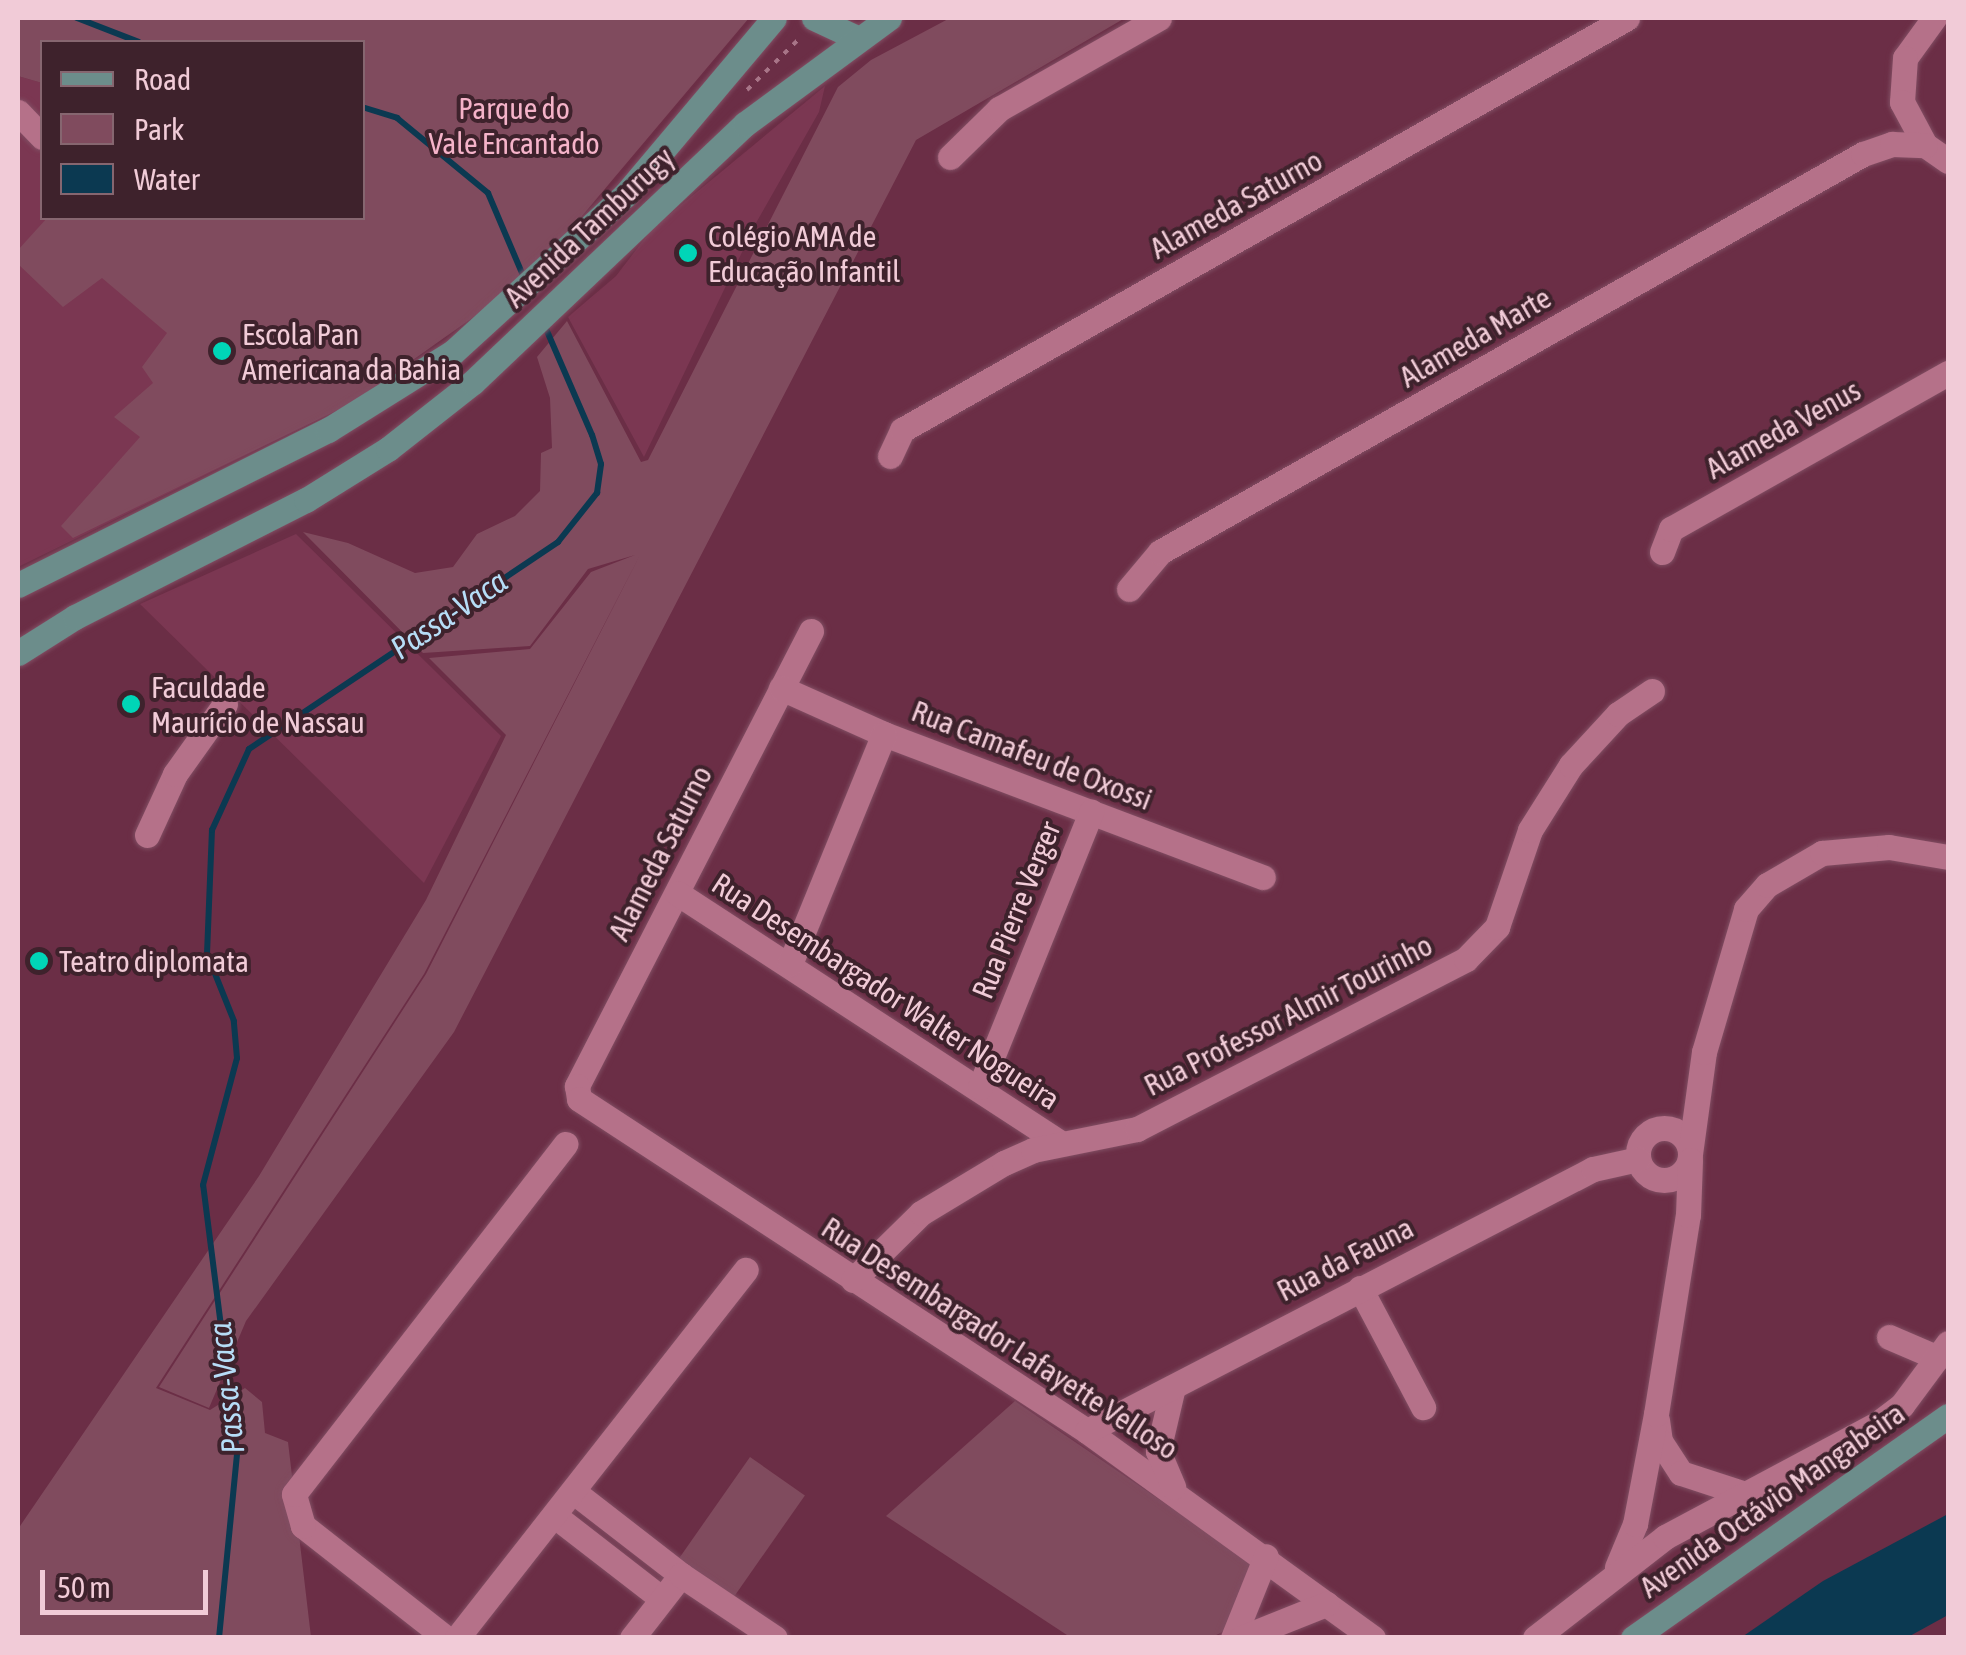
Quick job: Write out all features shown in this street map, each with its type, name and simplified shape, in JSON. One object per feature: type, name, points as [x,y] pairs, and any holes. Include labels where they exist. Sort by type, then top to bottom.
[{"type":"main road","name":"Avenida Tamburugy","points":[[18,585],[370,407],[500,315],[574,247],[715,95],[774,18]]},
{"type":"main road","points":[[814,18],[857,38]]},
{"type":"main road","name":"Avenida Tamburugy","points":[[18,654],[74,616],[349,475],[442,407],[520,338],[745,124],[889,18]]},
{"type":"main road","name":"Avenida Octávio Mangabeira","points":[[1634,1638],[1948,1416]]},
{"type":"street","points":[[950,157],[999,109],[1160,18]]},
{"type":"street","name":"Alameda Saturno","points":[[890,456],[902,430],[1627,18]]},
{"type":"street","points":[[1932,18],[1905,58],[1902,102],[1925,145],[1948,161]]},
{"type":"street","name":"Alameda Marte","points":[[1863,154],[1888,132],[1902,102]]},
{"type":"street","points":[[18,112],[40,135]]},
{"type":"street","name":"Alameda Marte","points":[[1129,589],[1160,552],[1863,154],[1892,144],[1925,145]]},
{"type":"street","name":"Alameda Venus","points":[[1662,552],[1671,529],[1948,373]]},
{"type":"street","name":"Alameda Saturno","points":[[583,1106],[578,1086],[811,631]]},
{"type":"street","name":"Rua Camafeu de Oxossi","points":[[780,688],[884,734],[1263,877]]},
{"type":"street","name":"Rua Professor Almir Tourinho","points":[[852,1280],[921,1213],[962,1185],[1060,1143],[1137,1129],[1485,946],[1530,830],[1571,764],[1618,714],[1652,692]]},
{"type":"street","points":[[147,835],[175,774],[225,704]]},
{"type":"street","points":[[790,964],[884,734]]},
{"type":"street","name":"Rua Pierre Verger","points":[[980,1087],[1091,812]]},
{"type":"street","points":[[1615,1572],[1635,1524],[1656,1414],[1704,1052],[1746,908],[1767,884],[1822,853],[1889,847],[1948,857]]},
{"type":"street","name":"Rua Desembargador Walter Nogueira","points":[[677,893],[980,1087],[1060,1143]]},
{"type":"street","name":"Rua Desembargador Lafayette Velloso","points":[[583,1106],[1087,1431],[1266,1556],[1373,1638]]},
{"type":"street","points":[[1681,1244],[1674,1205],[1646,1169],[1640,1143],[1658,1129],[1676,1132],[1690,1157]]},
{"type":"street","points":[[446,1638],[304,1526],[294,1494],[565,1144]]},
{"type":"street","points":[[1646,1169],[1672,1179],[1690,1157]]},
{"type":"street","name":"Rua da Fauna","points":[[1087,1431],[1592,1169],[1646,1169]]},
{"type":"street","points":[[457,1638],[746,1270]]},
{"type":"street","points":[[1360,1288],[1423,1407]]},
{"type":"street","points":[[1535,1638],[1615,1572],[1742,1493],[1878,1424],[1943,1351],[1889,1338]]},
{"type":"street","points":[[1172,1387],[1158,1452],[1176,1492]]},
{"type":"street","points":[[1656,1414],[1660,1441],[1681,1472],[1742,1493]]},
{"type":"street","points":[[574,1492],[680,1575],[776,1638]]},
{"type":"street","points":[[555,1516],[662,1599]]},
{"type":"street","points":[[1237,1638],[1266,1556]]},
{"type":"street","points":[[632,1638],[680,1575]]},
{"type":"street","points":[[1237,1638],[1326,1604]]},
{"type":"shaded area","name":"Escola Pan Americana da Bahia","points":[[18,76],[40,82],[40,220],[365,220],[436,202],[352,403],[18,567]]},
{"type":"shaded area","name":"Colégio AMA de Educação Infantil","points":[[825,86],[819,112],[756,223],[644,457],[568,317],[616,276],[652,229]]},
{"type":"shaded area","points":[[296,534],[501,736],[424,883],[140,604]]},
{"type":"green space","name":"Parque do Vale Encantado","points":[[18,18],[749,18],[555,248],[499,299],[352,403],[73,538],[61,526],[140,437],[114,417],[153,383],[142,367],[167,333],[102,278],[63,307],[18,264],[18,250],[45,220],[365,220],[365,40],[40,40],[40,82],[18,76]]},
{"type":"green space","points":[[950,18],[1125,18],[916,140],[454,1032],[246,1321],[209,1408],[159,1387],[426,974],[642,551],[424,974],[156,1388],[210,1410],[245,1388],[262,1402],[265,1433],[288,1442],[311,1637],[18,1638],[18,1529],[259,1176],[426,900],[506,735],[429,658],[530,649],[591,572],[635,555],[588,569],[530,646],[423,653],[303,532],[348,543],[415,573],[453,567],[477,534],[515,516],[540,491],[541,453],[552,448],[550,398],[537,357],[567,321],[641,462],[648,460],[838,87],[871,60]]},
{"type":"green space","points":[[1015,1401],[1254,1564],[1229,1628],[1213,1637],[1070,1637],[886,1516]]},
{"type":"green space","points":[[750,1457],[805,1495],[733,1599],[678,1560]]},
{"type":"water","points":[[1948,1514],[1948,1615],[1908,1637],[1742,1637],[1823,1581]]},
{"type":"waterway","name":"Passa-Vaca","points":[[77,18],[134,40]]},
{"type":"waterway","name":"Passa-Vaca","points":[[365,108],[397,118],[488,193],[525,280]]},
{"type":"waterway","name":"Passa-Vaca","points":[[219,1638],[237,1453],[203,1185],[237,1058],[234,1021],[207,954],[212,830],[249,749],[558,542],[597,493],[601,464],[592,435],[544,324]]},
{"type":"place","name":"Colégio AMA de Educação Infantil","points":[[688,253]]},
{"type":"place","name":"Escola Pan Americana da Bahia","points":[[222,351]]},
{"type":"place","name":"Faculdade Maurício de Nassau","points":[[131,704]]},
{"type":"place","name":"Teatro diplomata","points":[[39,961]]}]
